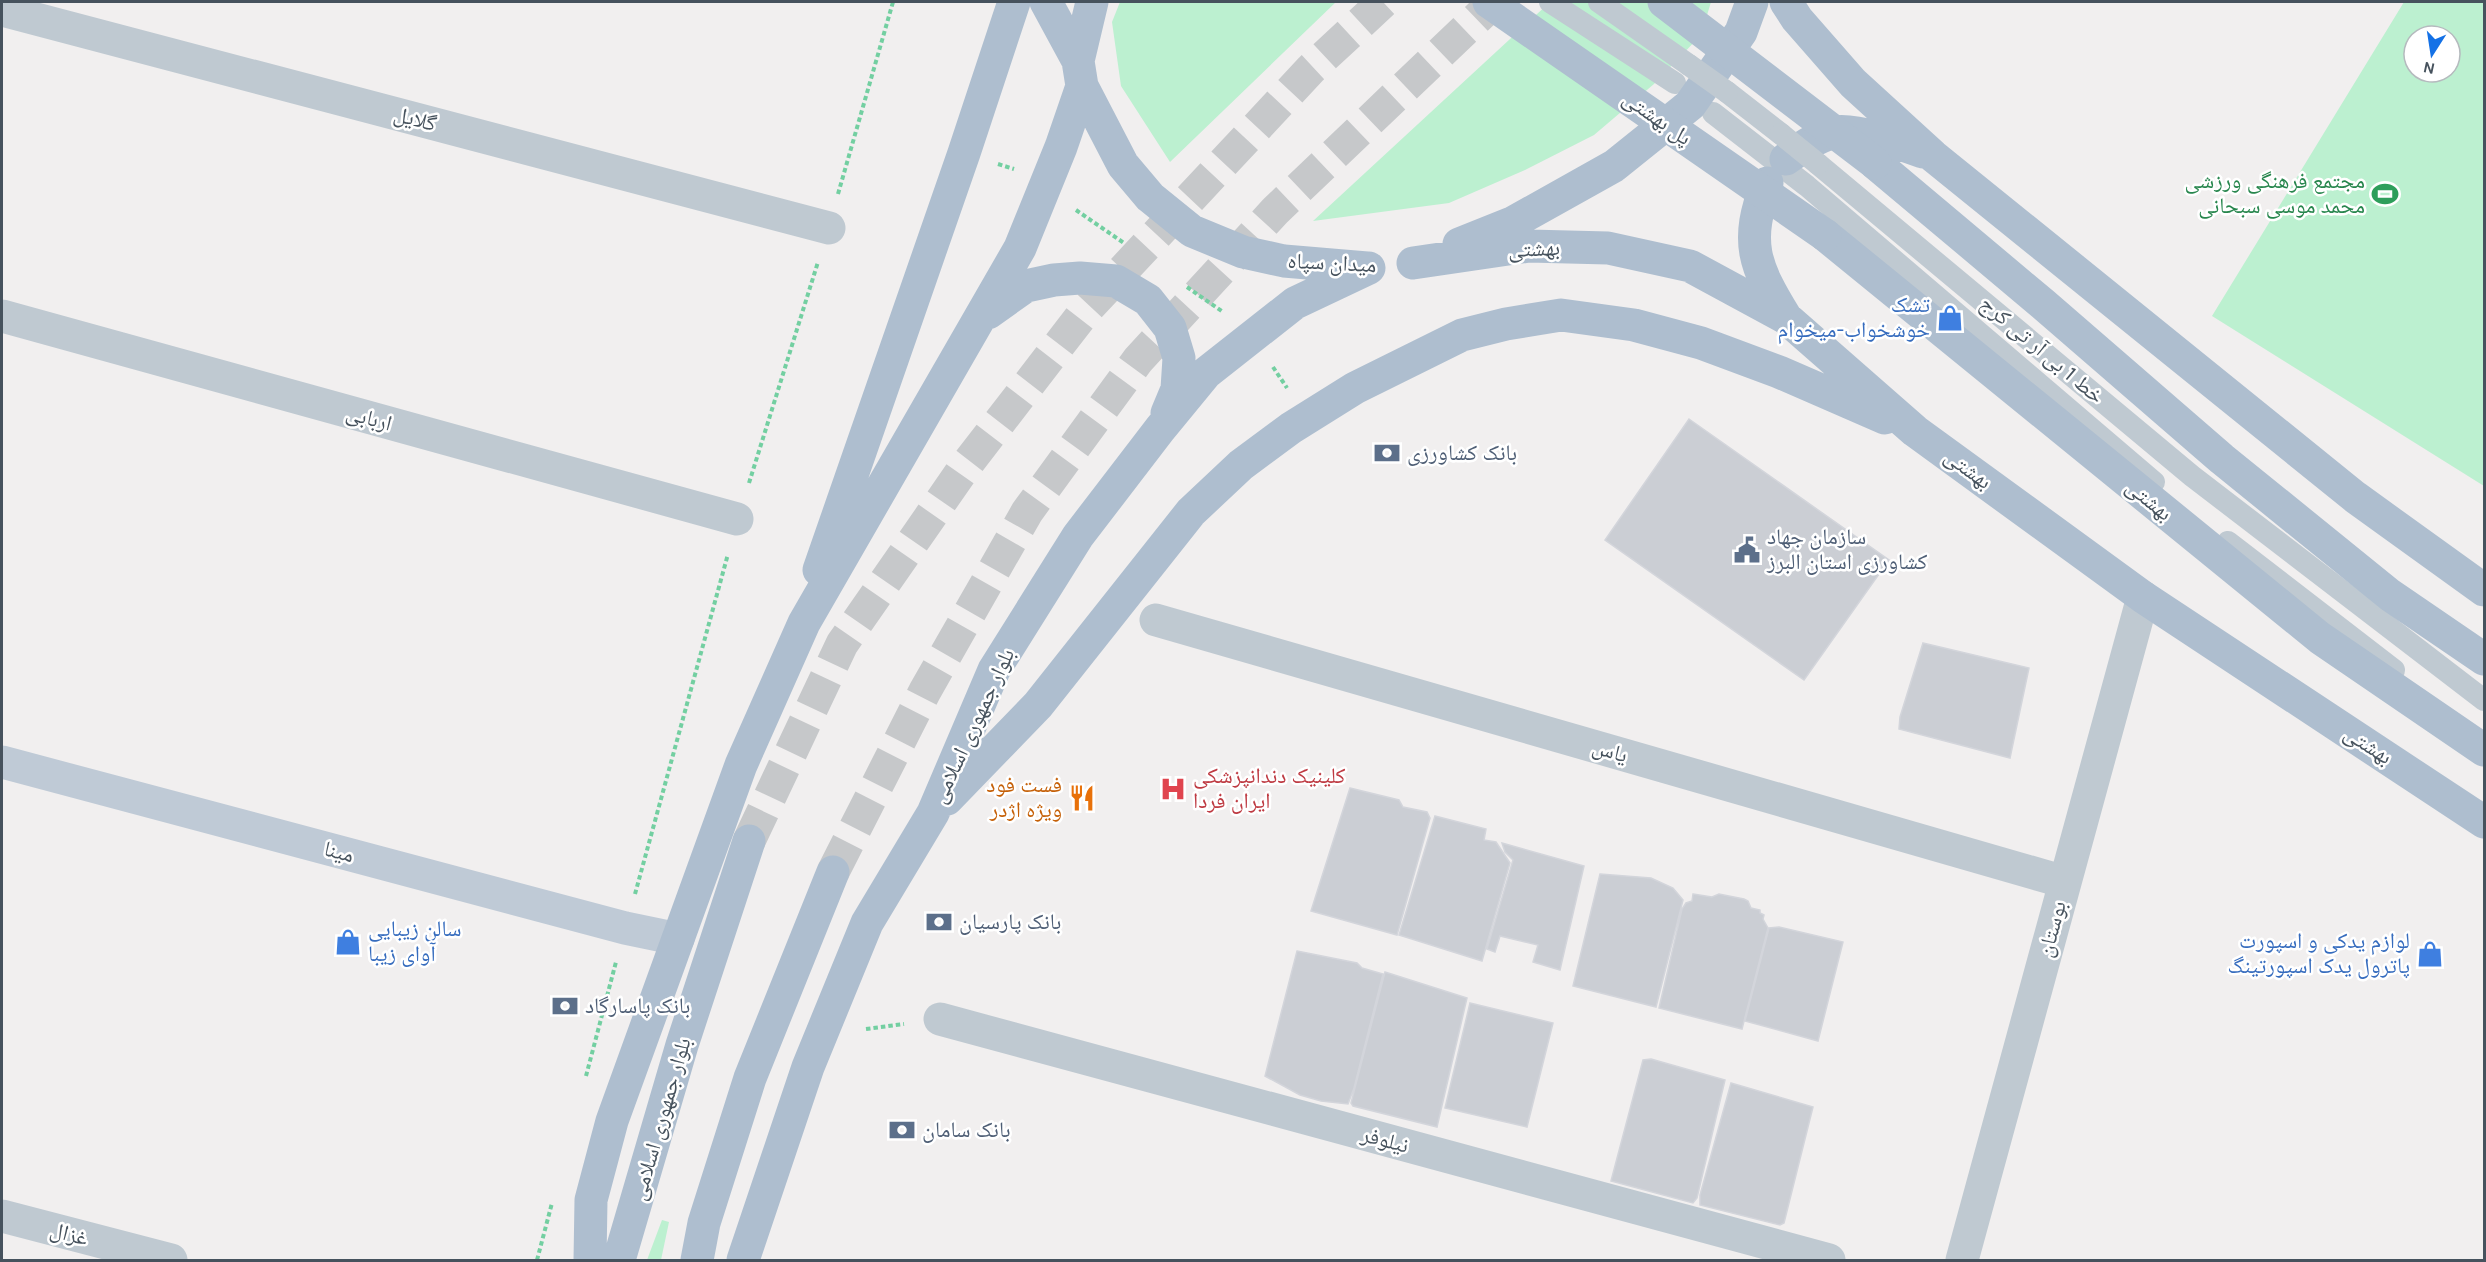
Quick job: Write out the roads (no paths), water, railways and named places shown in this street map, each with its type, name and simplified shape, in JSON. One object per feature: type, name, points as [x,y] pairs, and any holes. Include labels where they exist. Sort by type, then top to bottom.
[{"type":"main road","points":[[804,623],[825,551],[964,153],[1014,2]]},
{"type":"main road","points":[[1046,2],[1081,60]]},
{"type":"main road","points":[[1077,2],[1081,60]]},
{"type":"main road","points":[[804,623],[1020,248],[1061,147],[1092,2]]},
{"type":"main road","name":"پل بهشتی","points":[[1489,2],[1825,235]]},
{"type":"main road","points":[[1664,2],[1875,164],[2257,487],[2390,595],[2484,659]]},
{"type":"main road","name":"میدان سپاه","points":[[1081,60],[1123,165],[1150,196],[1192,231],[1243,252],[1284,261],[1369,268],[1413,262],[1514,222],[1614,166],[1690,105],[1741,32],[1752,2]]},
{"type":"main road","points":[[1786,2],[1797,19],[1853,83],[1933,156],[2355,497],[2484,590]]},
{"type":"main road","points":[[1786,318],[1759,270],[1753,240],[1756,211],[1776,171],[1810,142],[1838,132],[1895,142],[1933,156]]},
{"type":"main road","name":"بهشتی","points":[[1825,235],[2320,638],[2484,750]]},
{"type":"main road","name":"بهشتى","points":[[1413,262],[1529,246],[1608,248],[1690,266],[1786,318],[1915,431],[2143,597],[2484,822]]},
{"type":"main road","name":"بلوار جمهوری اسلامی","points":[[743,1260],[808,1067],[867,923],[933,813],[994,670],[1078,536],[1206,373],[1295,303],[1369,268]]},
{"type":"main road","points":[[981,318],[1026,286],[1054,280],[1080,278],[1116,280],[1148,300],[1170,328],[1179,358],[1177,390],[1160,429]]},
{"type":"main road","points":[[933,813],[1038,705],[1191,512],[1241,465],[1291,428],[1355,388],[1462,335],[1506,324],[1561,315],[1634,325],[1701,343],[1779,372],[1915,431]]},
{"type":"main road","name":"بلوار جمهوری اسلامی","points":[[590,1260],[591,1200],[612,1121],[741,765],[804,623]]},
{"type":"main road","name":"بلوار جمهوری اسلامی","points":[[619,1260],[682,1045],[749,841]]},
{"type":"main road","points":[[697,1260],[704,1223],[750,1078],[833,872]]},
{"type":"street","name":"گلایل","points":[[2,10],[829,228]]},
{"type":"street","name":"اربابی","points":[[2,316],[737,519]]},
{"type":"street","name":"بوستان","points":[[1962,1260],[2143,597]]},
{"type":"street","name":"یاس","points":[[1156,620],[2065,882]]},
{"type":"street","name":"مینا","points":[[2,762],[614,925],[678,939]]},
{"type":"street","name":"نیلوفر","points":[[940,1018],[1829,1260]]},
{"type":"street","name":"غزال","points":[[2,1216],[171,1260]]},
{"type":"lane","points":[[1550,2],[1675,83]]},
{"type":"lane","name":"خط 1 بی آر تی کرج","points":[[1599,2],[1752,109],[2192,476],[2484,700]]},
{"type":"lane","name":"خط 1 بی آر تی کرج","points":[[1713,113],[1807,186],[2073,415],[2217,534],[2350,637],[2484,736]]},
{"type":"tunnel","points":[[749,841],[842,644],[964,468],[1086,310],[1311,69],[1383,2]]},
{"type":"tunnel","points":[[833,872],[925,691],[1027,512],[1138,360],[1275,211],[1494,2]]},
{"type":"place","name":"مجتمع فرهنگی ورزشی محمد موسی سبحانی","points":[[2385,194]]},
{"type":"place","name":"تشک خوشخواب-میخوام","points":[[1950,318]]},
{"type":"place","name":"بانک کشاورزی","points":[[1387,453]]},
{"type":"place","name":"سازمان جهاد کشاورزی استان البرز","points":[[1747,550]]},
{"type":"place","name":"کلینیک دندانپزشکی ایران فردا","points":[[1173,789]]},
{"type":"place","name":"فست فود ویژه اژدر","points":[[1082,798]]},
{"type":"place","name":"بانک پارسیان","points":[[939,922]]},
{"type":"place","name":"سالن زیبایی آوای زیبا","points":[[348,942]]},
{"type":"place","name":"لوازم یدکی و اسپورت پاترول یدک اسپورتینگ","points":[[2430,954]]},
{"type":"place","name":"بانک پاسارگاد","points":[[565,1006]]},
{"type":"place","name":"بانک سامان","points":[[902,1130]]}]
